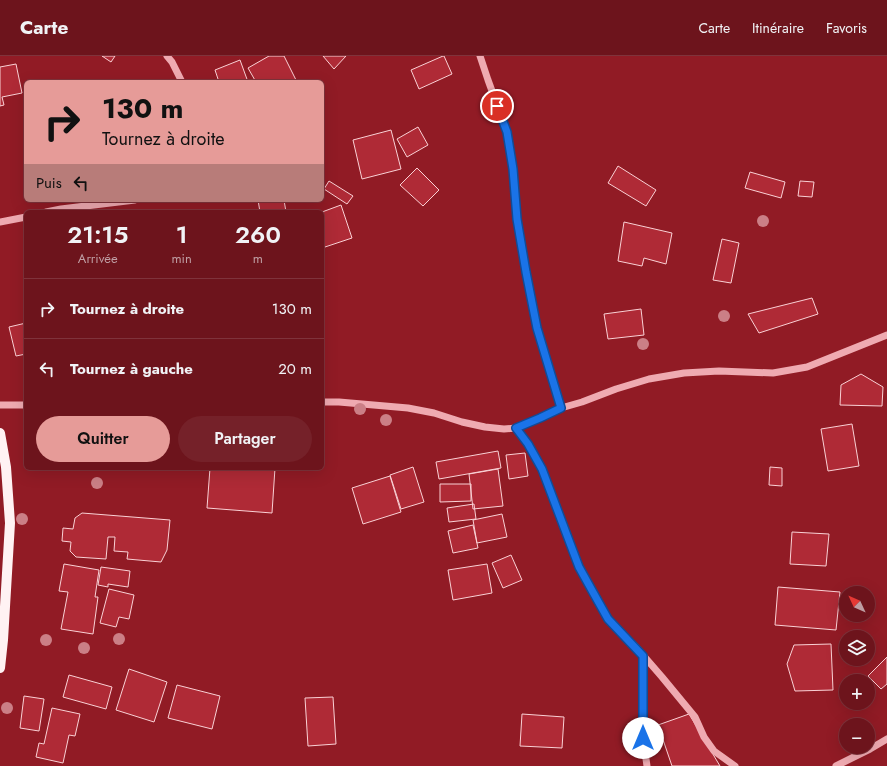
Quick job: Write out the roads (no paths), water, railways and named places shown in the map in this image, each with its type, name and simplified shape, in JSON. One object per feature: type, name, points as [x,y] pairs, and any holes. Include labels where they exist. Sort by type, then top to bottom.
[{"type":"main road","points":[[0,433],[10,523],[0,668]]},
{"type":"street","points":[[167,56],[172,62],[181,80]]},
{"type":"street","points":[[480,56],[507,132],[513,169],[517,219],[526,272],[537,328],[561,408]]},
{"type":"street","points":[[56,210],[119,202]]},
{"type":"street","points":[[0,222],[24,217]]},
{"type":"street","points":[[324,402],[408,408],[434,413],[484,427],[504,429],[516,428],[561,408],[649,379],[684,373],[719,371],[773,373],[807,367],[887,335]]},
{"type":"street","points":[[0,405],[24,405]]},
{"type":"street","points":[[516,428],[528,444],[542,469],[579,567],[608,619],[662,677],[695,717],[704,737],[714,751],[734,766]]},
{"type":"street","points":[[643,656],[643,738],[647,766]]},
{"type":"street","points":[[836,766],[887,739]]}]
